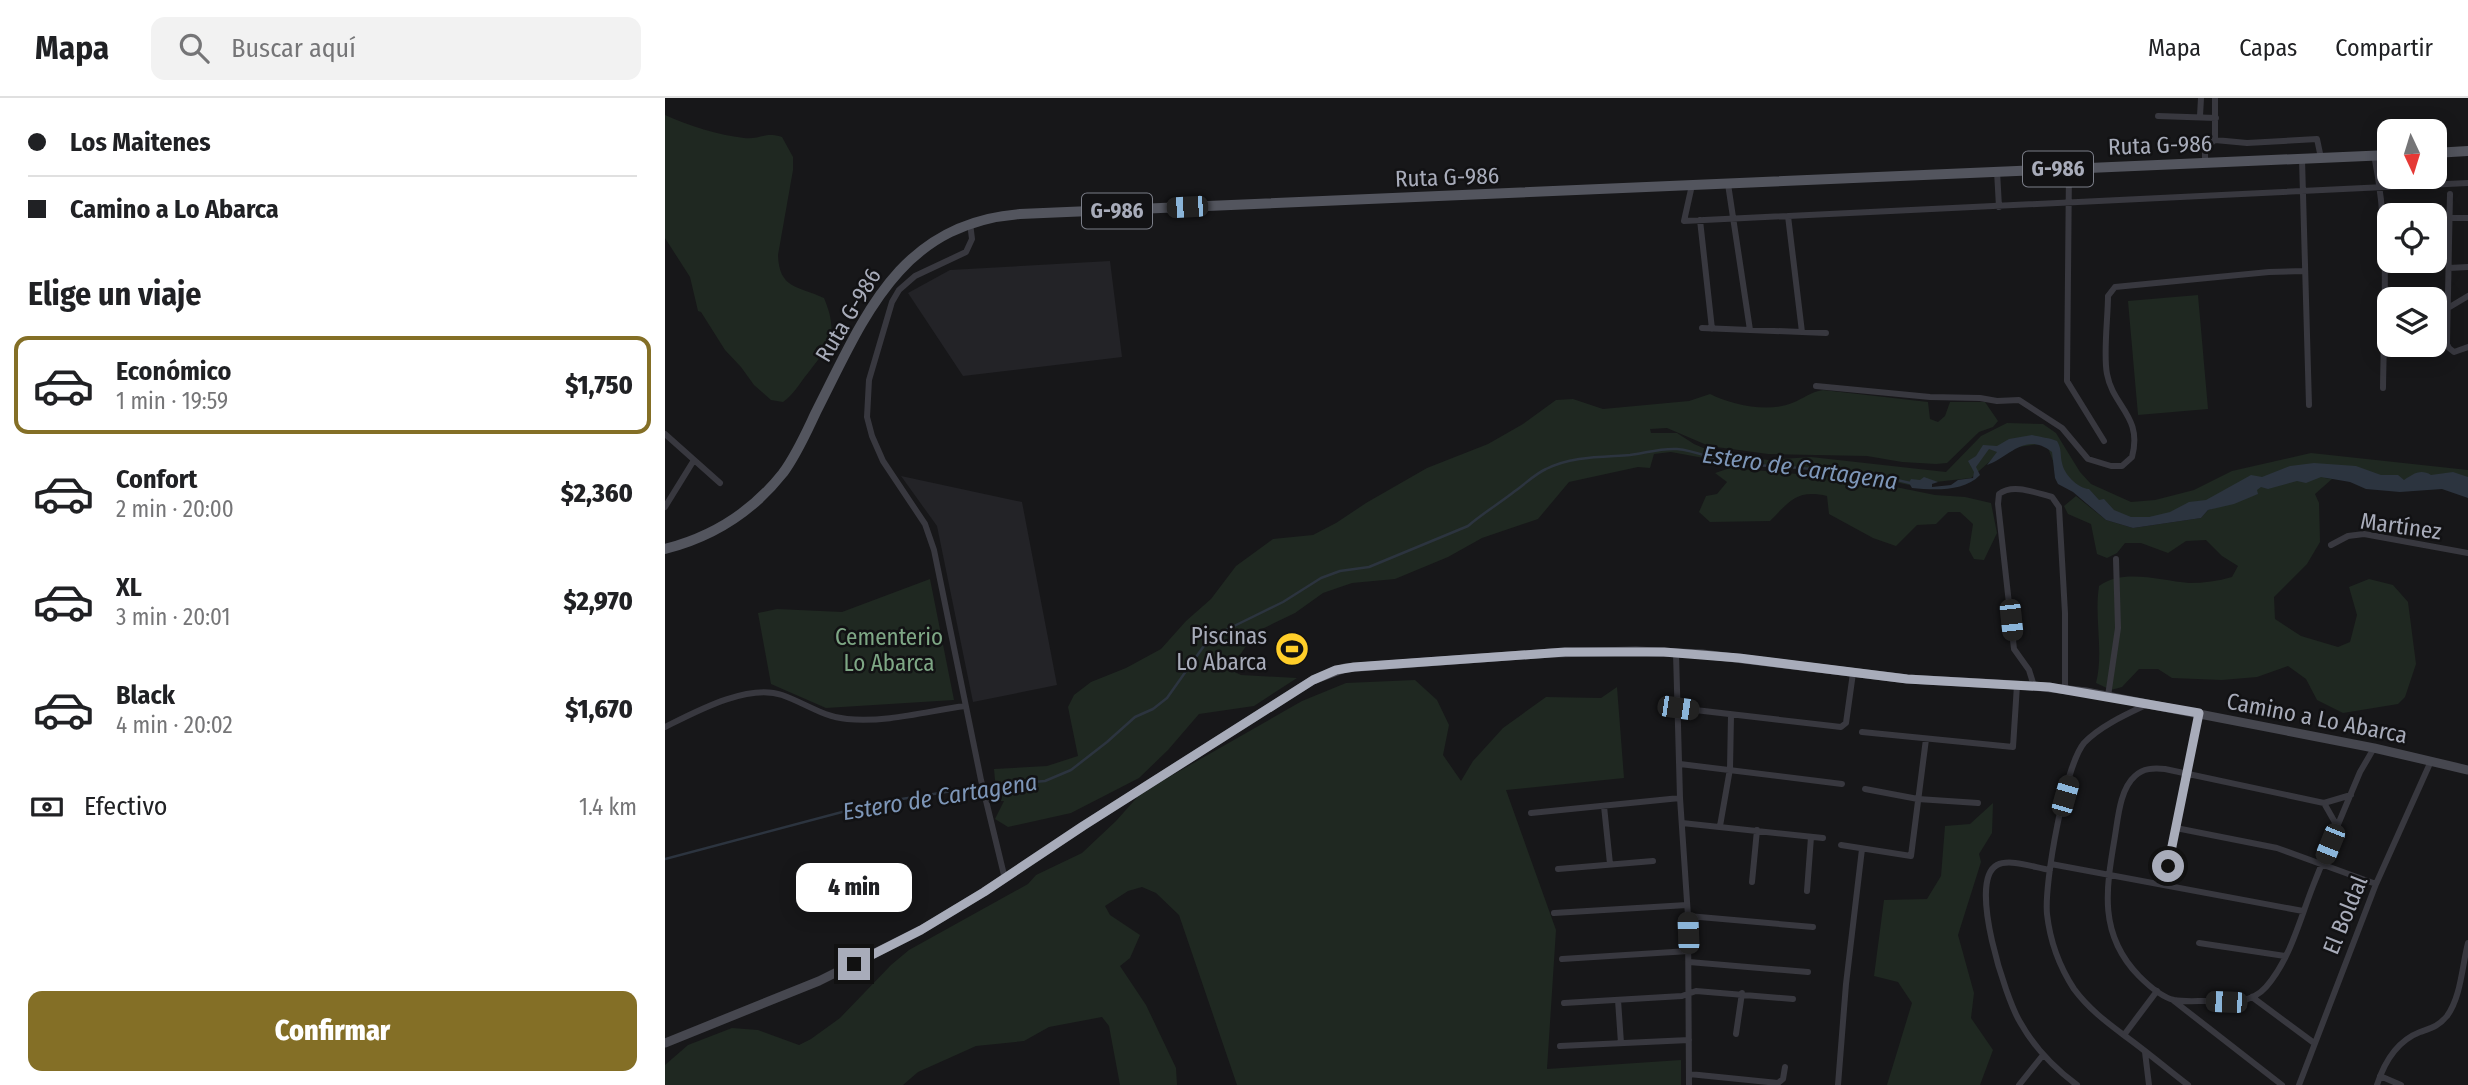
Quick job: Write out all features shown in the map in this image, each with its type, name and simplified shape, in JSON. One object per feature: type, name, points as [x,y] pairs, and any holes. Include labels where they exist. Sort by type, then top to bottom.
[{"type":"main road","points":[[2447,152],[2468,151]]},
{"type":"main road","name":"Ruta G-986","points":[[665,549],[717,529],[742,513],[765,493],[793,458],[852,340],[885,286],[901,266],[922,248],[970,223],[1020,214],[2374,155]]},
{"type":"main road","name":"Camino a Lo Abarca","points":[[665,1043],[783,996],[921,930],[1005,879],[1306,684],[1327,673],[1354,667],[1608,651],[1739,658],[1853,673],[2065,689],[2374,748],[2468,770]]},
{"type":"street","points":[[2200,116],[2201,98]]},
{"type":"street","points":[[2215,98],[2215,141]]},
{"type":"street","points":[[2158,116],[2216,118]]},
{"type":"street","points":[[2206,163],[2204,148],[2215,141],[2247,143],[2317,139],[2321,158]]},
{"type":"street","points":[[2374,155],[2377,169]]},
{"type":"street","points":[[2302,159],[2309,405]]},
{"type":"street","points":[[2069,169],[2067,381],[2104,441]]},
{"type":"street","points":[[1997,171],[2000,207]]},
{"type":"street","points":[[2447,184],[2468,183]]},
{"type":"street","points":[[1728,184],[1750,330]]},
{"type":"street","points":[[1692,186],[1684,221],[2377,187]]},
{"type":"street","points":[[2381,189],[2385,231],[2383,388]]},
{"type":"street","points":[[2450,194],[2449,348],[2457,352],[2468,347]]},
{"type":"street","points":[[1789,216],[1802,332]]},
{"type":"street","points":[[2450,218],[2468,218]]},
{"type":"street","points":[[1700,220],[1712,329]]},
{"type":"street","points":[[970,223],[972,239],[966,252],[915,276],[895,296],[869,380],[867,403],[869,428],[876,448],[920,514],[930,536],[981,780],[1005,879]]},
{"type":"street","points":[[2449,268],[2468,267]]},
{"type":"street","points":[[1816,386],[1930,397],[2019,400],[2062,428],[2088,459],[2119,466],[2128,463],[2133,457],[2135,439],[2132,421],[2106,372],[2108,299],[2111,291],[2116,287],[2305,271]]},
{"type":"street","points":[[2448,307],[2468,296]]},
{"type":"street","points":[[1702,328],[1826,333]]},
{"type":"street","points":[[665,434],[720,483]]},
{"type":"street","points":[[665,508],[694,460]]},
{"type":"street","points":[[2033,686],[2029,670],[2014,649],[1998,504],[1998,496],[2004,490],[2028,490],[2052,497],[2059,507],[2065,613],[2065,689]]},
{"type":"street","name":"Martínez","points":[[2331,545],[2349,536],[2364,534],[2468,553]]},
{"type":"street","points":[[2108,696],[2118,628],[2116,559]]},
{"type":"street","points":[[1677,653],[1680,798],[1689,951],[1689,1085]]},
{"type":"street","points":[[1678,708],[1841,727],[1846,723],[1853,673]]},
{"type":"street","points":[[1862,732],[2013,747],[2017,685]]},
{"type":"street","points":[[665,727],[716,704],[756,692],[784,695],[820,713],[853,720],[871,720],[965,706]]},
{"type":"street","points":[[2149,703],[2096,734],[2080,749],[2065,796],[2050,867],[2047,917],[2062,968],[2076,991],[2093,1011],[2188,1085]]},
{"type":"street","points":[[2164,884],[2199,713]]},
{"type":"street","points":[[1720,825],[1730,769],[1731,715]]},
{"type":"street","points":[[1841,845],[1910,856],[1926,739]]},
{"type":"street","points":[[2173,1000],[2233,1002],[2252,997],[2266,987],[2285,956],[2337,826],[2374,748]]},
{"type":"street","name":"El Boldal","points":[[2299,1085],[2376,884],[2431,761]]},
{"type":"street","points":[[1680,764],[1842,784]]},
{"type":"street","points":[[2282,1085],[2173,1000],[2157,991],[2130,967],[2115,941],[2107,912],[2108,875],[2121,805],[2133,777],[2155,769],[2325,803],[2351,795]]},
{"type":"street","points":[[1865,789],[1918,799],[1978,803]]},
{"type":"street","points":[[1531,813],[1680,798]]},
{"type":"street","points":[[2325,803],[2337,826]]},
{"type":"street","points":[[1604,806],[1610,864]]},
{"type":"street","points":[[1682,823],[1823,838]]},
{"type":"street","points":[[2176,828],[2277,848],[2376,884]]},
{"type":"street","points":[[1752,882],[1757,830]]},
{"type":"street","points":[[1807,891],[1811,837]]},
{"type":"street","points":[[1838,1085],[1846,984],[1862,849]]},
{"type":"street","points":[[1558,869],[1653,860]]},
{"type":"street","points":[[2077,1085],[2043,1055],[2019,1020],[2002,982],[1989,924],[1987,892],[1989,873],[2001,863],[2108,875],[2304,911]]},
{"type":"street","points":[[1554,913],[1687,905]]},
{"type":"street","points":[[1688,916],[1813,927]]},
{"type":"street","points":[[2199,943],[2285,956]]},
{"type":"street","points":[[2377,1085],[2387,1062],[2402,1043],[2417,1033],[2434,1027],[2448,1015],[2456,997],[2468,943]]},
{"type":"street","points":[[1562,959],[1689,951]]},
{"type":"street","points":[[1689,962],[1808,972]]},
{"type":"street","points":[[1565,1003],[1682,996],[1696,991],[1793,999]]},
{"type":"street","points":[[2124,1035],[2157,991]]},
{"type":"street","points":[[1736,1034],[1742,993]]},
{"type":"street","points":[[2252,997],[2314,1043]]},
{"type":"street","points":[[1618,1000],[1621,1043]]},
{"type":"street","points":[[1560,1046],[1689,1041]]},
{"type":"street","points":[[2145,1052],[2149,1085]]},
{"type":"street","points":[[2019,1085],[2043,1055]]},
{"type":"street","points":[[1689,1074],[1778,1083],[1783,1079],[1785,1067]]},
{"type":"street","points":[[2380,1076],[2401,1085]]},
{"type":"shaded area","points":[[1110,261],[1122,357],[963,376],[908,293],[950,270]]},
{"type":"shaded area","points":[[901,476],[1022,502],[1057,685],[973,702],[937,526]]},
{"type":"green space","points":[[665,115],[704,130],[734,137],[782,137],[793,157],[778,255],[779,266],[786,280],[792,285],[824,298],[829,310],[831,330],[830,339],[822,355],[783,402],[771,400],[754,385],[725,350],[698,311],[690,277],[665,238]]},
{"type":"green space","points":[[2198,295],[2208,409],[2138,415],[2128,301]]},
{"type":"green space","points":[[1823,390],[1928,402],[1930,419],[1938,422],[1945,416],[1950,402],[1985,402],[1998,421],[1993,427],[1979,432],[1947,463],[1936,464],[1867,456],[1768,454],[1709,446],[1667,428],[1650,429],[1651,433],[1677,433],[1708,450],[1768,460],[1811,457],[1946,472],[1981,436],[2007,423],[2043,424],[2056,433],[2080,472],[2091,484],[2131,502],[2155,500],[2194,490],[2232,471],[2311,453],[2468,470],[2468,491],[2325,478],[2332,479],[2315,494],[2319,503],[2320,542],[2307,564],[2274,597],[2275,619],[2301,636],[2338,647],[2350,642],[2357,615],[2349,587],[2369,579],[2393,585],[2408,602],[2416,664],[2405,697],[2398,704],[2343,713],[2317,700],[2306,679],[2288,666],[2257,677],[2222,680],[2172,678],[2158,669],[2139,669],[2122,687],[2111,690],[2096,683],[2099,659],[2099,586],[2109,581],[2131,577],[2189,583],[2211,582],[2232,577],[2238,566],[2222,556],[2206,540],[2186,541],[2168,553],[2141,543],[2125,543],[2117,553],[2107,558],[2097,554],[2091,524],[2068,514],[2064,506],[2076,496],[2106,520],[2133,528],[2201,518],[2208,510],[2257,494],[2256,491],[2177,516],[2128,519],[2060,479],[2048,448],[2040,444],[2004,449],[1971,478],[1909,485],[1846,471],[1731,463],[1671,452],[1654,454],[1650,468],[1638,467],[1569,482],[1538,519],[1482,538],[1448,557],[1395,579],[1352,583],[1323,593],[1295,613],[1262,629],[1248,643],[1230,670],[1241,675],[1297,678],[1254,706],[1199,714],[1139,778],[1071,813],[1008,827],[995,819],[1004,801],[997,801],[994,769],[1047,766],[1078,756],[1068,707],[1074,695],[1091,682],[1126,668],[1161,649],[1186,621],[1211,599],[1236,566],[1273,539],[1313,535],[1427,468],[1488,444],[1523,424],[1556,400],[1573,399],[1603,409],[1689,401],[1710,394],[1739,404],[1772,407],[1792,403]]},
{"type":"green space","points":[[1730,468],[1856,479],[1991,503],[1997,533],[1984,560],[1974,559],[1969,550],[1973,524],[1960,512],[1948,512],[1936,524],[1917,525],[1896,546],[1873,538],[1829,514],[1827,496],[1817,494],[1795,498],[1770,521],[1710,522],[1699,512],[1706,496],[1717,494],[1727,482],[1715,473]]},
{"type":"green space","name":"Cementerio Lo Abarca","points":[[930,579],[954,700],[826,708],[771,684],[758,613],[777,609],[842,612]]},
{"type":"green space","points":[[1415,680],[1437,700],[1449,725],[1443,755],[1461,781],[1473,761],[1503,728],[1546,697],[1601,698],[1617,687],[1624,778],[1506,790],[1556,930],[1547,1069],[1681,1060],[1681,1085],[1237,1085],[1179,915],[1156,893],[1142,887],[1128,891],[1105,906],[1110,915],[1140,935],[1130,958],[1120,966],[1146,1005],[1176,1068],[1177,1085],[1120,1085],[1109,1026],[1102,1017],[1049,1027],[1024,1041],[976,1046],[918,1072],[903,1085],[665,1085],[665,1065],[688,1045],[732,1028],[758,1030],[799,1045],[811,1039],[840,1018],[909,950],[1028,884],[1036,875],[1082,853],[1141,793],[1302,701],[1346,683]]},
{"type":"green space","points":[[1993,803],[1992,833],[1979,854],[1981,862],[1958,935],[1974,993],[1971,1018],[1993,1050],[1980,1085],[1887,1085],[1912,1003],[1898,982],[1874,976],[1884,900],[1927,899],[1941,876],[1945,826],[1970,824]]},
{"type":"water","points":[[2032,435],[2057,441],[2063,467],[2072,480],[2089,489],[2099,500],[2104,499],[2114,510],[2131,517],[2149,517],[2170,512],[2189,502],[2206,500],[2251,475],[2262,477],[2290,466],[2314,463],[2356,466],[2381,475],[2398,475],[2404,480],[2420,472],[2431,475],[2453,472],[2468,477],[2468,498],[2442,489],[2400,492],[2366,489],[2350,482],[2321,477],[2306,483],[2297,481],[2268,489],[2261,487],[2257,490],[2258,494],[2234,504],[2208,510],[2201,518],[2133,528],[2106,520],[2073,492],[2058,484],[2052,452],[2034,444],[2018,448],[1987,465],[1997,452],[1989,449],[1976,467],[1980,475],[1957,487],[1912,488],[1909,483],[1911,479],[1920,480],[1924,477],[1938,482],[1932,484],[1932,487],[1951,485],[1958,480],[1973,478],[1974,472],[1968,461],[1976,456],[1983,445],[1997,446],[2009,439]]},
{"type":"waterway","name":"Estero de Cartagena","points":[[665,859],[876,803],[978,787],[1045,781],[1071,770],[1135,717],[1153,709],[1167,698],[1206,643],[1228,629],[1283,602],[1321,578],[1340,571],[1369,567],[1468,526],[1538,474],[1556,465],[1587,458],[1677,449],[1732,463],[1846,472],[1910,483]]},
{"type":"place","name":"Piscinas Lo Abarca","points":[[1292,649]]},
{"type":"route","points":[[854,964],[921,930],[984,892],[1313,680],[1336,670],[1354,667],[1565,652],[1664,652],[1739,658],[1907,679],[2049,687],[2199,713],[2168,866]]}]
